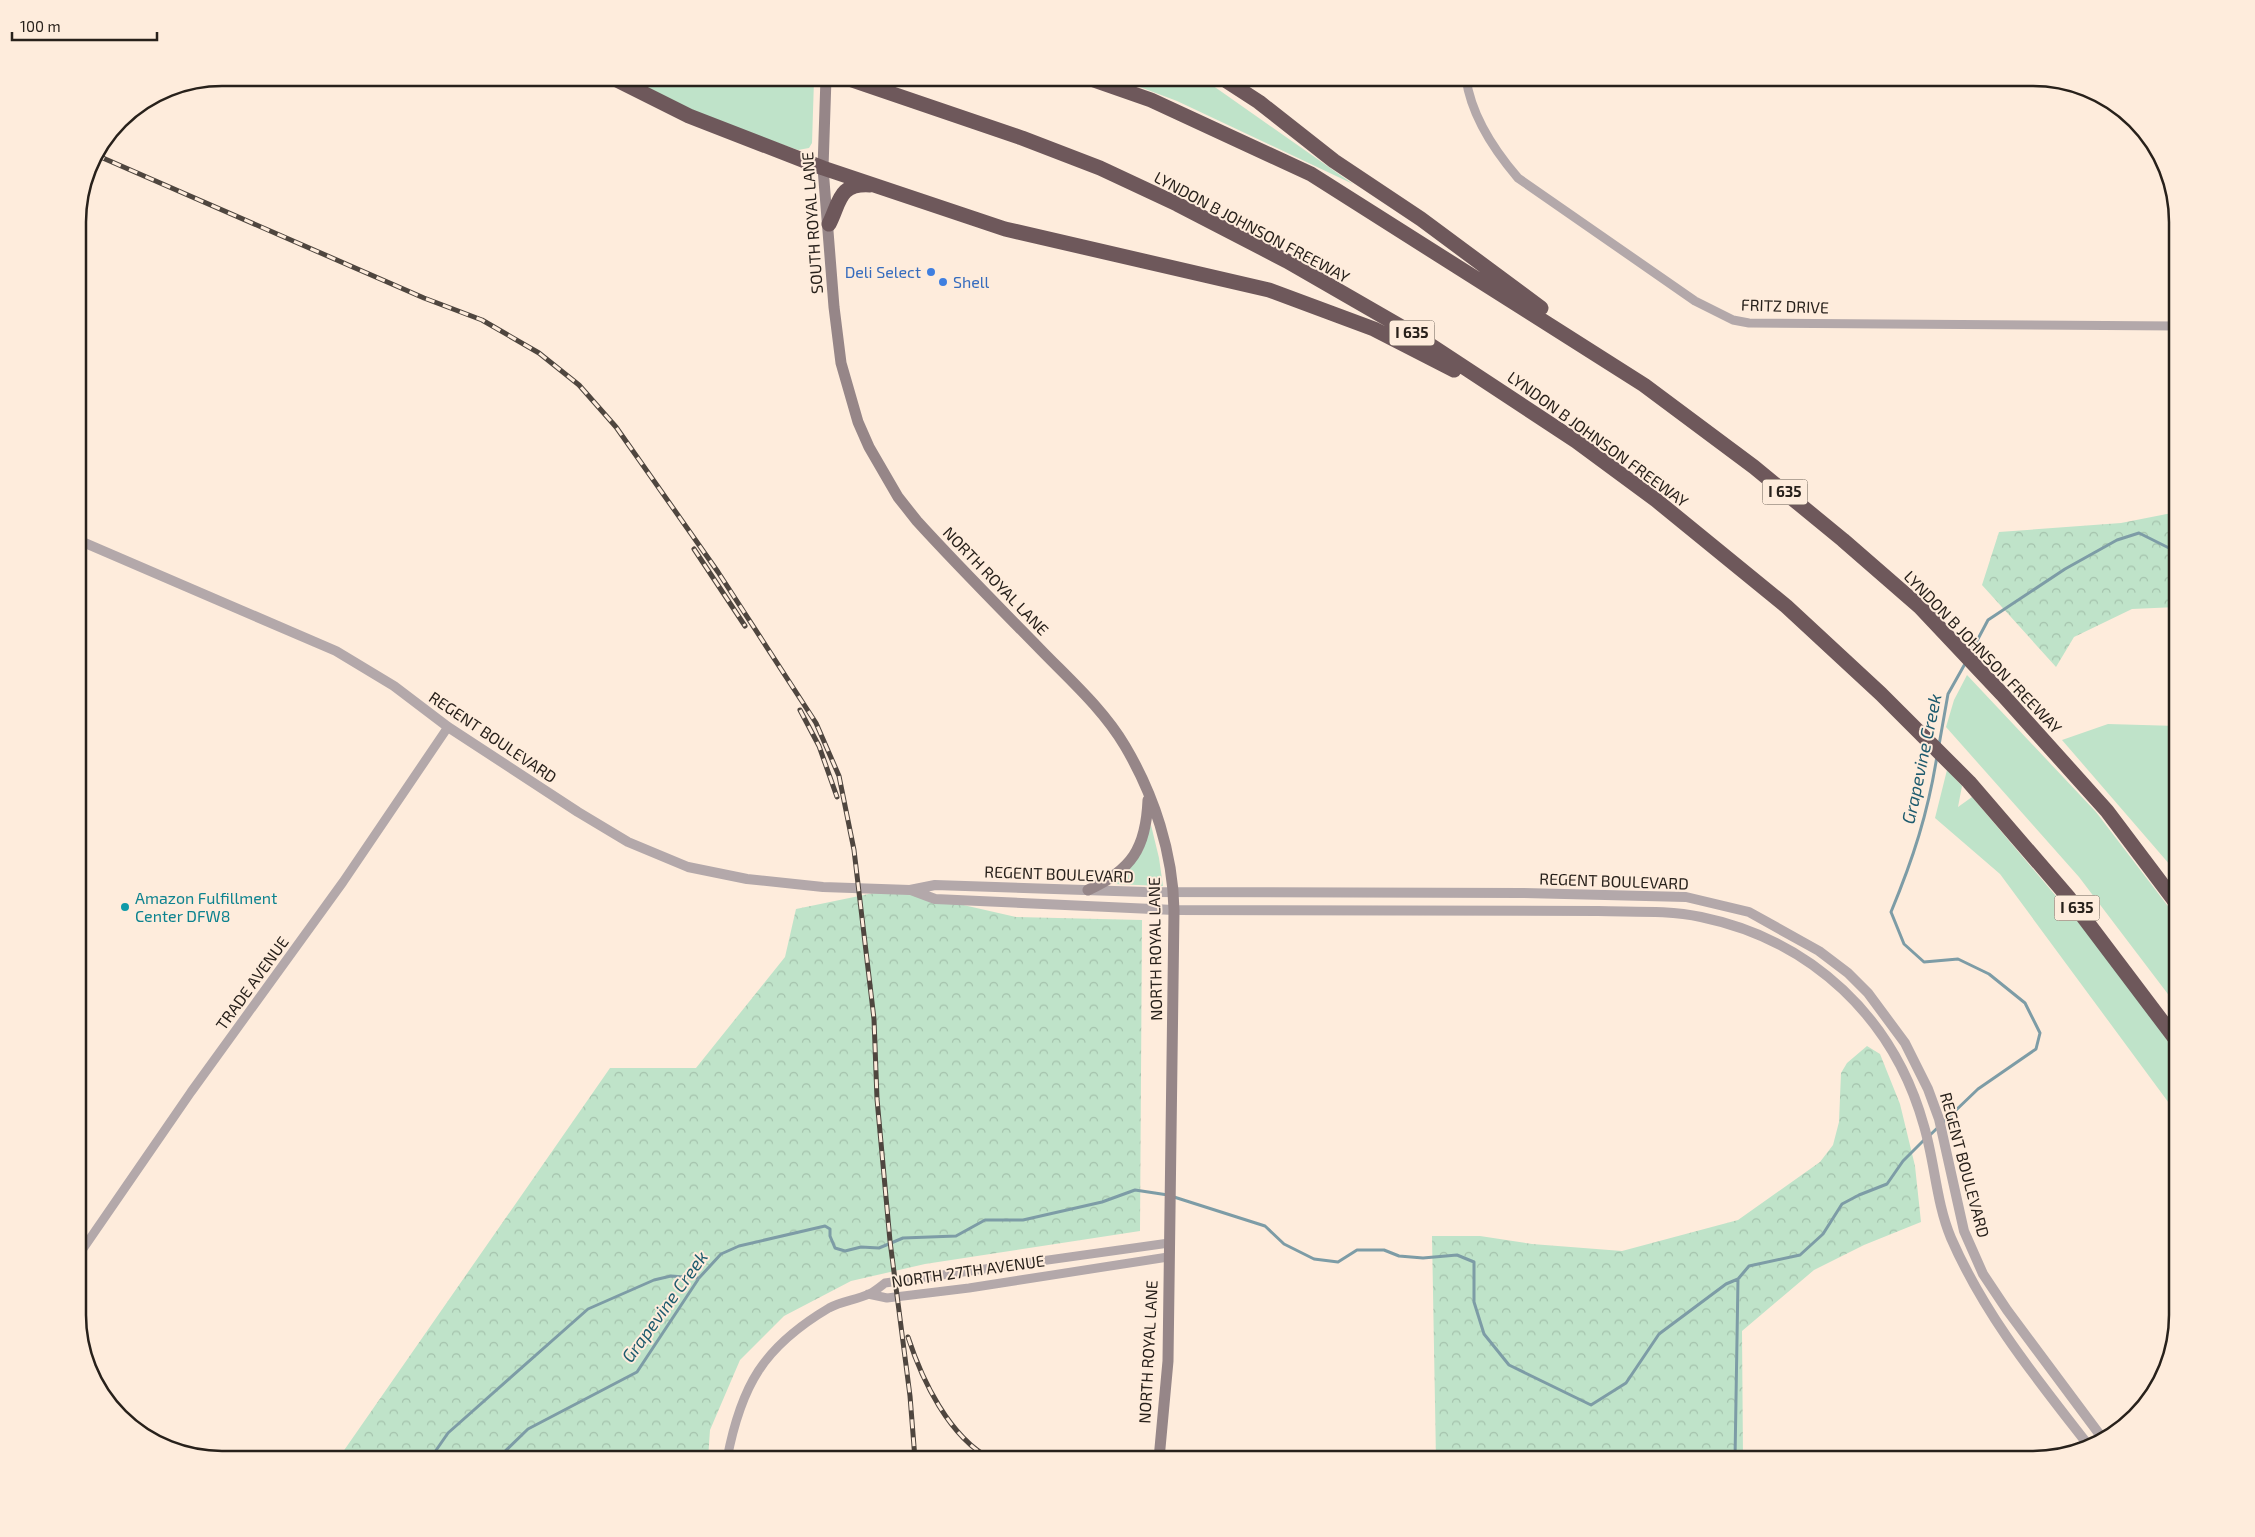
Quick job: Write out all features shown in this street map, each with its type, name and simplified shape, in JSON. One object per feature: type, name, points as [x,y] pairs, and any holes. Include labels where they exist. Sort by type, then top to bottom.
[{"type":"highway","points":[[1235,86],[1259,102],[1334,161],[1421,219],[1644,385]]},
{"type":"highway","points":[[631,87],[689,116],[823,168],[1005,229],[1060,243],[1242,282],[1338,314],[1419,351],[1576,441]]},
{"type":"highway","name":"LYNDON B JOHNSON FREEWAY","points":[[872,87],[1022,138],[1100,168],[1177,204],[1287,261],[1412,333],[1576,441],[1656,500],[1786,606],[1881,694],[1969,782],[2069,898],[2169,1029]]},
{"type":"highway","name":"LYNDON B JOHNSON FREEWAY","points":[[1112,87],[1151,100],[1311,174],[1644,385],[1754,467],[1843,540],[1920,607],[2002,694],[2107,811],[2169,892]]},
{"type":"highway","points":[[828,224],[840,196],[849,188],[857,185],[875,186]]},
{"type":"main road","name":"SOUTH ROYAL LANE","points":[[826,87],[823,168],[834,307]]},
{"type":"main road","name":"NORTH ROYAL LANE","points":[[834,307],[841,363],[858,422],[869,447],[898,497],[947,554],[1098,709],[1124,745],[1148,793],[1163,838],[1174,891],[1174,910],[1168,1361],[1160,1451]]},
{"type":"main road","points":[[1088,890],[1116,874],[1135,855],[1146,826],[1148,793]]},
{"type":"street","name":"FRITZ DRIVE","points":[[1468,86],[1483,128],[1501,158],[1518,178],[1691,298],[1733,320],[1749,323],[2169,326]]},
{"type":"street","name":"REGENT BOULEVARD","points":[[87,544],[336,651],[394,686],[448,726],[628,842],[688,867],[747,879],[823,887],[910,890],[935,885],[1088,890],[1521,893],[1686,897],[1749,912],[1812,947],[1848,973],[1868,993],[1906,1043],[1928,1089],[1939,1119],[1964,1231],[1983,1274],[2099,1433]]},
{"type":"street","name":"TRADE AVENUE","points":[[87,1243],[189,1095],[342,884],[448,726]]},
{"type":"street","name":"REGENT BOULEVARD","points":[[910,890],[935,899],[1174,910],[1598,911],[1700,916],[1744,929],[1802,957],[1851,996],[1878,1028],[1904,1069],[1924,1126],[1943,1215],[1969,1278],[1992,1319],[2085,1440]]},
{"type":"street","points":[[1878,1028],[1889,1020]]},
{"type":"street","name":"NORTH 27TH AVENUE","points":[[868,1294],[885,1284],[1169,1243]]},
{"type":"street","name":"NORTH 27TH AVENUE","points":[[868,1294],[887,1298],[969,1288],[1168,1257]]},
{"type":"street","points":[[966,1272],[969,1288]]},
{"type":"street","points":[[729,1451],[742,1398],[750,1381],[771,1354],[794,1333],[830,1308],[868,1294]]},
{"type":"green space","points":[[1139,86],[1214,86],[1353,184],[1177,101]]},
{"type":"green space","points":[[641,87],[814,87],[812,143],[809,148],[798,150],[700,115]]},
{"type":"green space","points":[[2169,514],[2169,607],[2132,609],[2074,637],[2056,667],[1982,585],[1999,532],[2121,523]]},
{"type":"green space","points":[[1967,675],[2096,812],[2169,908],[2169,995],[2079,877],[1946,727],[1954,700]]},
{"type":"green space","points":[[2108,724],[2169,726],[2169,864],[2062,740]]},
{"type":"green space","points":[[1947,770],[1962,786],[1958,807],[1972,797],[2111,961],[2169,1043],[2169,1103],[2000,874],[1935,818]]},
{"type":"green space","points":[[1151,825],[1163,886],[1113,884],[1142,852]]},
{"type":"green space","points":[[893,889],[1016,917],[1142,920],[1140,1231],[925,1264],[851,1281],[784,1316],[740,1360],[710,1430],[709,1451],[344,1451],[610,1068],[696,1068],[785,957],[796,909]]},
{"type":"green space","points":[[1867,1046],[1880,1054],[1900,1104],[1915,1166],[1921,1222],[1864,1245],[1814,1270],[1742,1331],[1743,1451],[1436,1451],[1432,1236],[1480,1236],[1532,1244],[1622,1251],[1738,1220],[1820,1162],[1833,1145],[1839,1122],[1841,1073],[1847,1063]]},
{"type":"waterway","name":"Grapevine Creek","points":[[1970,654],[1988,620],[2065,569],[2117,540],[2139,533],[2169,548]]},
{"type":"waterway","name":"Grapevine Creek","points":[[1939,745],[1948,694],[1966,662]]},
{"type":"waterway","name":"Grapevine Creek","points":[[1929,1136],[1978,1089],[2036,1049],[2040,1033],[2025,1003],[1989,974],[1958,959],[1924,962],[1904,944],[1891,912],[1919,836],[1937,756]]},
{"type":"waterway","name":"Grapevine Creek","points":[[1174,1197],[1265,1226],[1284,1244],[1314,1259],[1338,1262],[1357,1250],[1384,1250],[1399,1256],[1423,1258],[1457,1255],[1474,1262],[1474,1302],[1484,1334],[1509,1365],[1591,1405],[1626,1383],[1659,1334],[1726,1284],[1738,1279],[1749,1266],[1800,1255],[1823,1234],[1842,1204],[1887,1184],[1903,1161],[1924,1140]]},
{"type":"waterway","name":"Grapevine Creek","points":[[505,1451],[528,1429],[637,1372],[699,1278],[721,1254],[739,1246],[825,1226],[830,1229],[830,1236],[835,1248],[845,1251],[861,1247],[879,1248],[903,1238],[956,1236],[985,1220],[1023,1220],[1102,1202],[1135,1190],[1168,1195]]},
{"type":"waterway","points":[[436,1451],[448,1433],[588,1309],[654,1280],[671,1276],[699,1278]]},
{"type":"waterway","points":[[1735,1451],[1738,1279]]},
{"type":"railway","points":[[102,158],[424,298],[482,320],[539,353],[579,385],[616,427],[718,572],[816,723],[839,776],[854,850],[874,1019],[877,1099],[890,1241],[910,1396],[914,1451]]},
{"type":"railway","points":[[694,549],[745,626]]},
{"type":"railway","points":[[800,710],[819,746],[837,797]]},
{"type":"railway","points":[[908,1337],[929,1389],[939,1406],[962,1437],[979,1451]]},
{"type":"place","name":"Deli Select","points":[[931,272]]},
{"type":"place","name":"Shell","points":[[943,282]]},
{"type":"place","name":"Amazon Fulfillment Center DFW8","points":[[125,907]]}]
